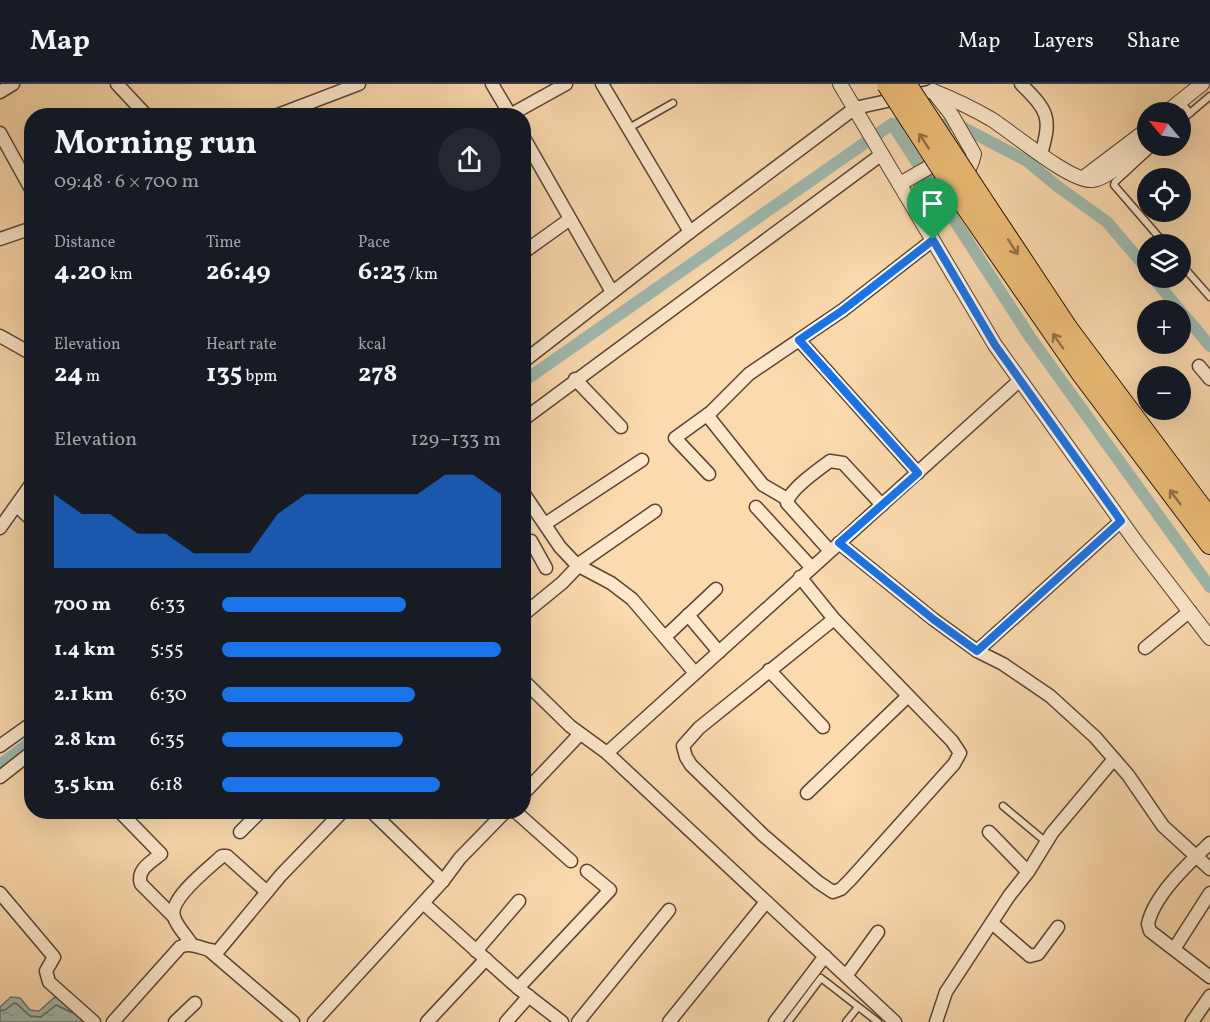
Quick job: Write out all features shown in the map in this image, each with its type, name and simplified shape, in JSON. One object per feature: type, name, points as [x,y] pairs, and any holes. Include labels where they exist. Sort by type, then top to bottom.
[{"type":"highway","points":[[887,84],[976,207],[1210,519]]},
{"type":"highway","points":[[906,84],[976,207],[1082,375],[1210,544]]},
{"type":"street","points":[[0,92],[13,84]]},
{"type":"street","points":[[117,84],[140,108]]},
{"type":"street","points":[[296,108],[359,84]]},
{"type":"street","points":[[492,84],[506,108]]},
{"type":"street","points":[[523,108],[566,84]]},
{"type":"street","points":[[602,84],[690,232]]},
{"type":"street","points":[[840,84],[900,184],[929,221],[933,240],[995,345],[1121,521],[1210,638]]},
{"type":"street","points":[[1022,84],[1039,104],[1048,122],[1048,131],[1041,154]]},
{"type":"street","points":[[1177,102],[1193,87]]},
{"type":"street","points":[[1191,106],[1210,88]]},
{"type":"street","points":[[929,89],[974,154],[971,167],[929,221]]},
{"type":"street","points":[[531,356],[690,232],[858,114],[929,89],[964,103],[1082,179],[1093,180],[1108,173],[1137,150]]},
{"type":"street","points":[[900,184],[962,149],[956,130]]},
{"type":"street","points":[[0,133],[24,176]]},
{"type":"street","points":[[1082,179],[1137,137]]},
{"type":"street","points":[[531,151],[612,292]]},
{"type":"street","points":[[531,414],[880,151]]},
{"type":"street","points":[[531,162],[536,160]]},
{"type":"street","points":[[531,247],[570,219]]},
{"type":"street","points":[[0,239],[24,231]]},
{"type":"street","points":[[709,474],[675,438],[707,415],[749,374],[843,310],[933,240]]},
{"type":"street","points":[[0,336],[24,350]]},
{"type":"street","points":[[799,340],[918,473]]},
{"type":"street","points":[[1199,366],[1210,379]]},
{"type":"street","points":[[575,379],[621,427]]},
{"type":"street","points":[[607,753],[1020,380]]},
{"type":"street","points":[[707,415],[763,485],[787,499],[787,503],[835,547],[977,651],[1003,663],[1050,696],[1095,737],[1163,826],[1210,869]]},
{"type":"street","points":[[545,524],[642,460]]},
{"type":"street","points":[[787,499],[822,466],[830,460],[836,460],[849,469],[882,505]]},
{"type":"street","points":[[0,528],[24,495]]},
{"type":"street","points":[[531,504],[560,547],[578,565],[632,598],[695,674]]},
{"type":"street","points":[[17,506],[24,513]]},
{"type":"street","points":[[756,507],[811,567]]},
{"type":"street","points":[[531,608],[562,583],[578,565],[655,511]]},
{"type":"street","points":[[977,651],[1121,521]]},
{"type":"street","points":[[531,541],[546,568]]},
{"type":"street","points":[[800,577],[834,619],[952,741],[960,753],[958,759],[841,890],[833,892],[818,882],[755,827],[691,765],[683,746],[688,739],[769,670],[834,619]]},
{"type":"street","points":[[665,637],[716,588]]},
{"type":"street","points":[[1145,648],[1190,611]]},
{"type":"street","points":[[688,615],[719,652]]},
{"type":"street","points":[[769,670],[823,727]]},
{"type":"street","points":[[531,688],[580,734],[607,753],[895,1022]]},
{"type":"street","points":[[807,793],[908,696]]},
{"type":"street","points":[[0,746],[24,729]]},
{"type":"street","points":[[531,785],[580,734]]},
{"type":"street","points":[[0,777],[24,758]]},
{"type":"street","points":[[936,1022],[946,992],[992,923],[1070,812],[1114,759]]},
{"type":"street","points":[[127,819],[161,854],[142,870],[139,879],[141,884],[173,916],[192,945]]},
{"type":"street","points":[[240,832],[253,819]]},
{"type":"street","points":[[113,1022],[180,948],[192,945],[218,951],[267,892],[335,819]]},
{"type":"street","points":[[379,819],[443,881]]},
{"type":"street","points":[[314,1022],[443,881],[460,858],[498,819]]},
{"type":"street","points":[[524,819],[571,861]]},
{"type":"street","points":[[989,832],[1028,872]]},
{"type":"street","points":[[1210,843],[1174,880],[1148,924],[1150,931],[1210,977]]},
{"type":"street","points":[[173,916],[173,907],[179,898],[222,856],[227,856],[267,892]]},
{"type":"street","points":[[518,988],[610,890],[587,871]]},
{"type":"street","points":[[0,893],[54,957],[46,971],[49,982],[94,1022]]},
{"type":"street","points":[[1174,950],[1210,893]]},
{"type":"street","points":[[427,1022],[481,955],[519,901]]},
{"type":"street","points":[[669,1022],[766,902]]},
{"type":"street","points":[[423,903],[518,988],[562,1022]]},
{"type":"street","points":[[578,1022],[669,910]]},
{"type":"street","points":[[992,923],[1030,956],[1038,954],[1059,927]]},
{"type":"street","points":[[846,976],[878,932]]},
{"type":"street","points":[[210,951],[293,1022]]},
{"type":"street","points":[[775,1022],[825,956]]},
{"type":"street","points":[[506,1022],[529,996]]},
{"type":"street","points":[[1192,1022],[1210,996]]},
{"type":"street","points":[[175,1022],[195,1003]]},
{"type":"lane","points":[[1191,108],[1210,96]]},
{"type":"lane","points":[[628,129],[673,103]]},
{"type":"lane","points":[[1143,156],[1114,185],[1156,234]]},
{"type":"lane","points":[[1191,275],[1210,297]]},
{"type":"lane","points":[[1003,806],[1047,843]]},
{"type":"lane","points":[[788,1022],[821,978],[878,1022]]},
{"type":"lane","points":[[846,1022],[858,1007]]},
{"type":"water","points":[[11,997],[20,998],[30,1010],[39,1011],[55,997],[81,1011],[91,1022],[0,1022],[0,1007]]},
{"type":"waterway","points":[[892,124],[1030,337],[1210,587]]},
{"type":"waterway","points":[[531,376],[892,124],[958,125],[1027,161],[1107,222],[1137,257]]},
{"type":"waterway","points":[[1161,288],[1210,346]]},
{"type":"waterway","points":[[0,765],[24,747]]},
{"type":"route","points":[[933,240],[995,345],[1121,521],[977,651],[933,619],[839,543],[918,473],[799,340],[843,310],[933,240]]}]
